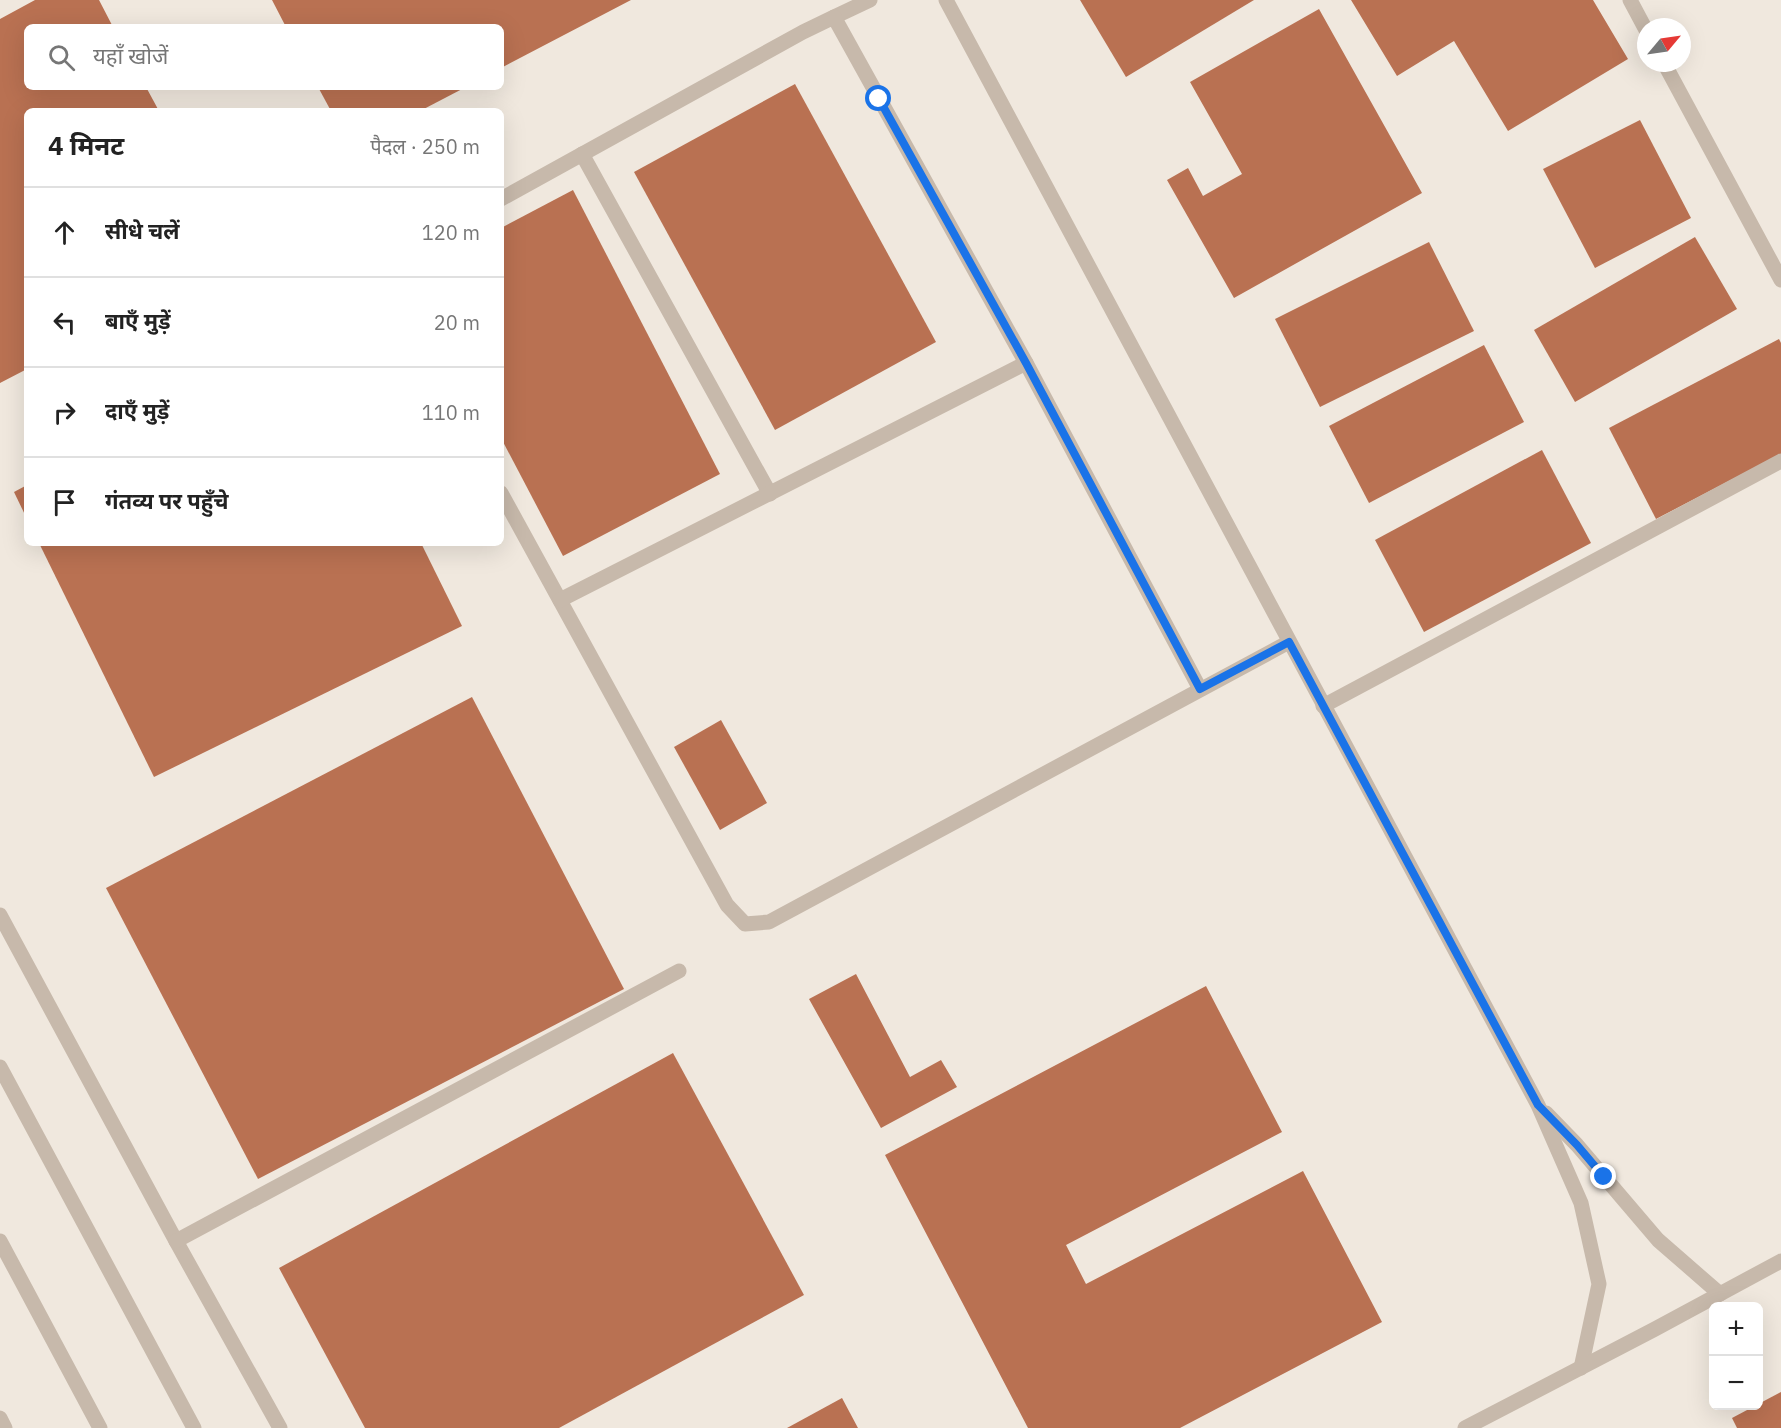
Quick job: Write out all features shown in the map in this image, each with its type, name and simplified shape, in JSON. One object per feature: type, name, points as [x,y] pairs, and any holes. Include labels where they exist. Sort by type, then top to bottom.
[{"type":"street","points":[[504,197],[803,32],[870,0]]},
{"type":"street","points":[[946,0],[1538,1105],[1581,1203],[1599,1284],[1581,1368]]},
{"type":"street","points":[[1630,0],[1640,18]]},
{"type":"street","points":[[834,17],[1026,363],[1200,689]]},
{"type":"street","points":[[1669,72],[1781,280]]},
{"type":"street","points":[[582,154],[770,494]]},
{"type":"street","points":[[560,600],[1026,363]]},
{"type":"street","points":[[1323,706],[1781,462]]},
{"type":"street","points":[[504,498],[727,905],[745,924],[769,922],[1289,642]]},
{"type":"street","points":[[0,915],[280,1428]]},
{"type":"street","points":[[176,1241],[679,971]]},
{"type":"street","points":[[0,1067],[194,1428]]},
{"type":"street","points":[[1538,1105],[1577,1145],[1658,1240],[1720,1294]]},
{"type":"street","points":[[0,1241],[100,1428]]},
{"type":"street","points":[[1465,1428],[1781,1261]]},
{"type":"street","points":[[0,1418],[5,1428]]},
{"type":"building","points":[[35,0],[99,0],[111,24],[24,24],[24,90],[148,90],[157,108],[24,108],[24,371],[0,383],[0,19]]},
{"type":"building","points":[[272,0],[631,0],[504,66],[504,24],[284,24]]},
{"type":"building","points":[[1080,0],[1254,0],[1126,77]]},
{"type":"building","points":[[1351,0],[1593,0],[1628,59],[1508,131],[1454,41],[1397,76]]},
{"type":"building","points":[[1319,9],[1422,193],[1234,298],[1167,180],[1188,168],[1203,196],[1242,174],[1190,82]]},
{"type":"building","points":[[795,84],[936,342],[775,430],[634,172]]},
{"type":"building","points":[[320,90],[460,90],[426,108],[329,108]]},
{"type":"building","points":[[1640,120],[1691,218],[1595,268],[1543,169]]},
{"type":"building","points":[[573,190],[720,474],[563,556],[504,444],[504,226]]},
{"type":"building","points":[[1695,237],[1737,309],[1575,402],[1534,330]]},
{"type":"building","points":[[1429,242],[1474,331],[1320,407],[1275,319]]},
{"type":"building","points":[[1779,339],[1781,343],[1781,454],[1656,519],[1609,428]]},
{"type":"building","points":[[1484,345],[1524,422],[1369,503],[1329,426]]},
{"type":"building","points":[[1542,450],[1591,543],[1424,632],[1375,540]]},
{"type":"building","points":[[24,487],[24,513],[14,492]]},
{"type":"building","points":[[40,546],[422,546],[462,626],[154,777]]},
{"type":"building","points":[[472,697],[624,989],[258,1179],[106,888]]},
{"type":"building","points":[[721,720],[767,803],[720,830],[674,747]]},
{"type":"building","points":[[856,974],[910,1077],[941,1060],[957,1087],[881,1128],[809,999]]},
{"type":"building","points":[[1206,986],[1282,1132],[1066,1245],[1086,1284],[1303,1171],[1382,1322],[1180,1428],[1028,1428],[885,1155]]},
{"type":"building","points":[[673,1053],[804,1295],[559,1428],[365,1428],[279,1268]]},
{"type":"building","points":[[1781,1392],[1781,1428],[1737,1428],[1732,1418],[1747,1410],[1763,1410],[1763,1402]]},
{"type":"building","points":[[842,1398],[858,1428],[787,1428]]},
{"type":"route","points":[[879,99],[1026,363],[1200,689],[1289,642],[1538,1105],[1604,1177]]}]
